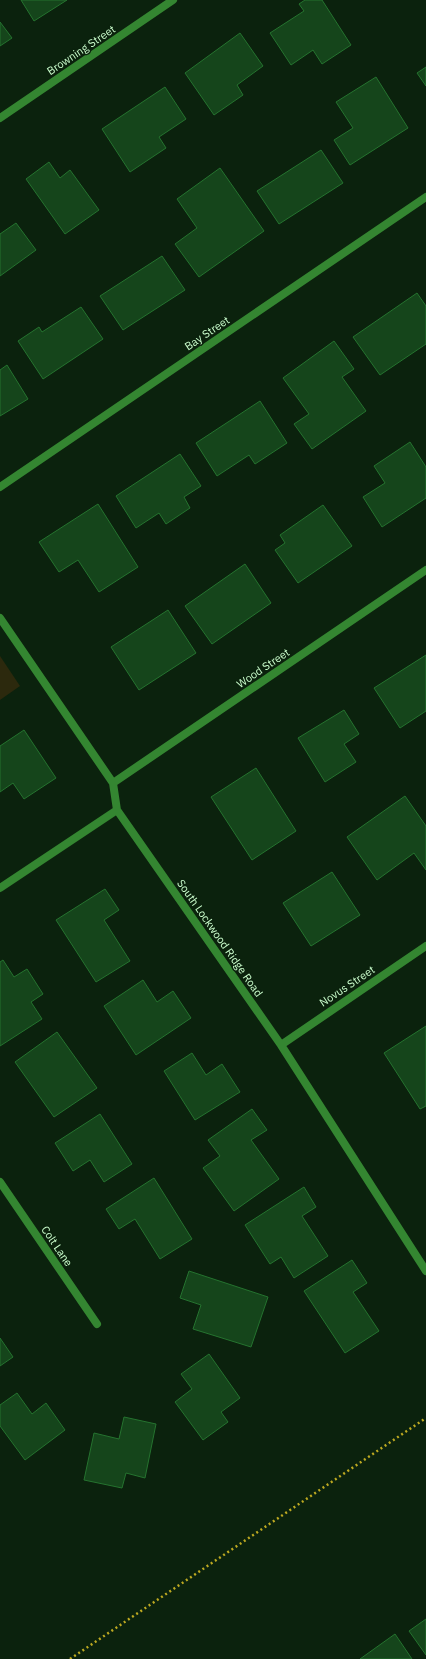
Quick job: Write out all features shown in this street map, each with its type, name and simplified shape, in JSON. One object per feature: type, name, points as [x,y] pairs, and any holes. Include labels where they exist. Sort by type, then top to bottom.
[{"type":"street","name":"Browning Street","points":[[0,118],[174,0]]},
{"type":"street","name":"Bay Street","points":[[0,487],[426,198]]},
{"type":"street","name":"Wood Street","points":[[113,783],[426,570]]},
{"type":"street","name":"South Lockwood Ridge Road","points":[[0,618],[113,783],[117,810],[281,1045],[426,1271]]},
{"type":"street","points":[[0,888],[117,810]]},
{"type":"street","name":"Novus Street","points":[[281,1045],[426,946]]},
{"type":"street","name":"Colt Lane","points":[[0,1182],[97,1324]]},
{"type":"path","points":[[70,1659],[426,1418]]},
{"type":"shaded area","points":[[0,656],[20,686],[0,700]]},
{"type":"building","points":[[21,0],[67,0],[34,21]]},
{"type":"building","points":[[305,0],[322,0],[351,45],[322,64],[313,50],[291,65],[270,33],[304,11],[299,4]]},
{"type":"building","points":[[0,22],[12,38],[0,46]]},
{"type":"building","points":[[240,33],[263,66],[237,85],[243,95],[214,115],[185,73]]},
{"type":"building","points":[[426,67],[426,86],[417,73]]},
{"type":"building","points":[[376,77],[408,128],[350,165],[334,140],[353,128],[336,102]]},
{"type":"building","points":[[165,87],[186,119],[159,137],[166,148],[130,172],[102,129]]},
{"type":"building","points":[[321,150],[343,183],[279,224],[257,191]]},
{"type":"building","points":[[49,162],[60,178],[70,170],[99,210],[65,234],[26,179]]},
{"type":"building","points":[[220,168],[264,231],[199,277],[175,244],[197,228],[177,199]]},
{"type":"building","points":[[16,223],[36,250],[0,276],[0,234]]},
{"type":"building","points":[[162,256],[185,290],[123,330],[100,296]]},
{"type":"building","points":[[417,293],[426,306],[426,344],[380,375],[353,337]]},
{"type":"building","points":[[81,307],[103,339],[43,379],[18,341],[39,327],[42,332]]},
{"type":"building","points":[[334,341],[354,369],[342,377],[366,411],[312,449],[294,424],[309,414],[283,378]]},
{"type":"building","points":[[7,365],[28,399],[0,416],[0,370]]},
{"type":"building","points":[[260,401],[287,443],[255,464],[249,455],[217,476],[196,443]]},
{"type":"building","points":[[410,442],[426,467],[426,498],[382,527],[363,497],[385,483],[374,466]]},
{"type":"building","points":[[180,454],[201,486],[184,497],[190,508],[166,524],[159,513],[136,528],[116,496]]},
{"type":"building","points":[[98,504],[138,567],[99,592],[78,560],[59,572],[39,542]]},
{"type":"building","points":[[323,505],[352,546],[298,583],[275,550],[285,543],[280,535]]},
{"type":"building","points":[[245,564],[271,603],[212,644],[185,606]]},
{"type":"building","points":[[168,610],[196,653],[139,690],[111,647]]},
{"type":"building","points":[[426,655],[426,711],[400,728],[374,688]]},
{"type":"building","points":[[344,710],[359,734],[344,744],[356,762],[325,782],[298,738]]},
{"type":"building","points":[[24,730],[56,778],[24,799],[13,783],[0,792],[0,746]]},
{"type":"building","points":[[256,768],[296,831],[252,860],[211,797]]},
{"type":"building","points":[[405,796],[426,826],[426,870],[414,853],[377,880],[347,837]]},
{"type":"building","points":[[332,872],[360,915],[311,946],[283,903]]},
{"type":"building","points":[[105,889],[119,910],[104,920],[130,961],[96,982],[56,920]]},
{"type":"building","points":[[3,960],[14,977],[27,969],[43,994],[31,1002],[42,1019],[0,1046],[0,962]]},
{"type":"building","points":[[143,980],[157,1002],[173,991],[191,1018],[136,1055],[104,1006]]},
{"type":"building","points":[[426,1026],[426,1106],[420,1109],[384,1053]]},
{"type":"building","points":[[57,1032],[97,1088],[54,1117],[15,1062]]},
{"type":"building","points":[[192,1053],[206,1075],[222,1064],[240,1092],[195,1120],[164,1071]]},
{"type":"building","points":[[252,1109],[267,1130],[251,1140],[279,1179],[234,1211],[203,1168],[220,1156],[208,1140]]},
{"type":"building","points":[[100,1114],[132,1164],[104,1182],[90,1160],[73,1171],[55,1143]]},
{"type":"building","points":[[154,1178],[192,1239],[160,1259],[135,1219],[119,1229],[106,1209]]},
{"type":"building","points":[[304,1187],[316,1207],[302,1216],[328,1256],[294,1278],[281,1257],[270,1264],[245,1225]]},
{"type":"building","points":[[352,1260],[367,1283],[353,1292],[379,1331],[345,1353],[304,1291]]},
{"type":"building","points":[[189,1271],[268,1297],[251,1347],[193,1329],[201,1305],[180,1298]]},
{"type":"building","points":[[0,1338],[13,1357],[0,1366]]},
{"type":"building","points":[[209,1354],[240,1398],[221,1412],[228,1422],[203,1440],[175,1402],[192,1389],[181,1374]]},
{"type":"building","points":[[17,1393],[32,1414],[46,1403],[65,1430],[25,1460],[0,1426],[0,1405]]},
{"type":"building","points":[[124,1417],[156,1424],[145,1478],[126,1473],[122,1488],[84,1480],[94,1433],[119,1439]]},
{"type":"building","points":[[426,1619],[426,1655],[409,1631]]},
{"type":"building","points":[[395,1634],[412,1659],[360,1659]]}]
